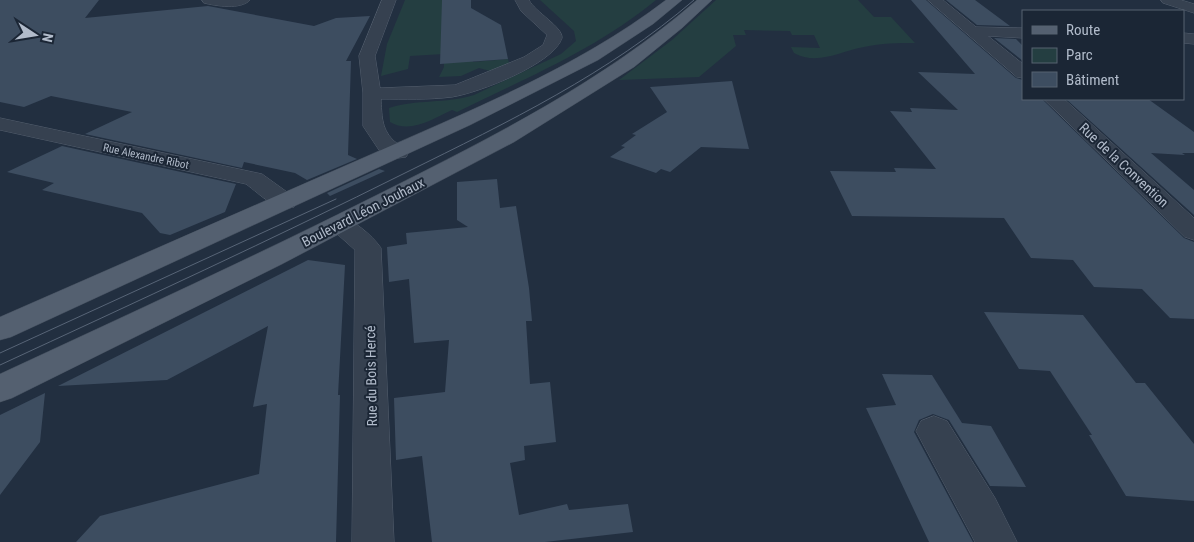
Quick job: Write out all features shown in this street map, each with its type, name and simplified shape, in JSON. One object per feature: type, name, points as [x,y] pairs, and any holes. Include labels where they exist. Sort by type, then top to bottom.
[{"type":"main road","points":[[0,329],[398,152],[522,93],[592,57],[648,21],[675,0]]},
{"type":"main road","name":"Boulevard Léon Jouhaux","points":[[0,389],[339,224],[507,138],[594,85],[654,44],[705,0]]},
{"type":"street","points":[[210,0],[220,2],[243,0]]},
{"type":"street","points":[[388,0],[367,56],[374,126],[386,146],[398,152]]},
{"type":"street","points":[[372,94],[461,89],[538,57],[547,51],[555,39],[555,34],[526,8],[522,0]]},
{"type":"street","points":[[935,0],[1022,72]]},
{"type":"street","points":[[1168,0],[1194,9]]},
{"type":"street","points":[[973,32],[1022,33]]},
{"type":"street","name":"Rue de la Convention","points":[[1054,100],[1194,232]]},
{"type":"street","name":"Rue Alexandre Ribot","points":[[0,124],[254,180],[286,202]]},
{"type":"street","name":"Rue du Bois Hercé","points":[[339,224],[368,248],[373,542]]},
{"type":"street","points":[[934,431],[981,511],[996,542]]},
{"type":"green space","points":[[405,0],[442,0],[469,29],[473,62],[508,59],[509,63],[490,71],[479,68],[461,76],[439,77],[444,67],[444,54],[410,56],[408,69],[381,76],[387,44]]},
{"type":"green space","points":[[540,0],[656,0],[633,18],[585,48],[457,112],[452,110],[413,126],[398,125],[390,122],[389,108],[410,103],[453,100],[474,95],[561,54],[576,41],[574,31]]},
{"type":"green space","points":[[716,0],[858,0],[874,17],[891,17],[915,43],[877,45],[820,58],[812,58],[794,53],[791,47],[820,48],[814,35],[792,35],[790,31],[744,30],[746,35],[733,35],[736,46],[699,77],[619,80],[672,40]]},
{"type":"building","points":[[0,0],[99,0],[85,18],[208,6],[314,26],[336,18],[370,16],[346,61],[351,61],[348,155],[357,159],[307,180],[295,173],[244,162],[242,168],[85,134],[132,112],[51,96],[24,107],[0,102]]},
{"type":"building","points":[[442,0],[471,0],[471,8],[501,25],[508,59],[440,64]]},
{"type":"building","points":[[911,0],[926,0],[1016,78],[1022,80],[1022,100],[1043,100],[1184,238],[1194,242],[1194,319],[1170,318],[1142,289],[1094,287],[1073,260],[1031,258],[1004,218],[852,216],[830,171],[896,172],[894,168],[936,169],[890,111],[912,112],[910,108],[958,110],[918,72],[975,74]]},
{"type":"building","points":[[946,0],[975,0],[1010,26],[977,25]]},
{"type":"building","points":[[994,38],[1016,39],[1022,45],[1022,60]]},
{"type":"building","points":[[732,81],[749,149],[701,147],[670,172],[661,169],[656,173],[610,157],[625,147],[621,146],[636,135],[632,134],[667,112],[650,87]]},
{"type":"building","points":[[1067,100],[1149,100],[1194,132],[1194,153],[1182,153],[1185,155],[1151,153],[1194,190],[1194,215]]},
{"type":"building","points":[[62,146],[236,184],[225,212],[170,235],[160,233],[142,213],[42,190],[54,183],[7,172]]},
{"type":"building","points":[[379,169],[385,171],[330,196],[327,193]]},
{"type":"building","points":[[497,179],[500,208],[516,206],[529,288],[532,321],[526,321],[530,384],[550,382],[556,442],[524,446],[525,460],[510,463],[519,515],[567,504],[569,510],[628,504],[633,532],[545,542],[432,542],[422,456],[396,460],[394,398],[445,392],[449,340],[414,343],[409,279],[389,282],[387,247],[407,244],[406,233],[468,227],[457,220],[457,182]]},
{"type":"building","points":[[308,260],[345,265],[338,395],[340,395],[336,542],[76,542],[100,516],[259,474],[267,404],[253,407],[268,326],[167,380],[58,386]]},
{"type":"building","points":[[984,312],[1083,315],[1136,383],[1145,383],[1194,444],[1194,501],[1126,496],[1089,435],[1092,435],[1050,371],[1019,369]]},
{"type":"building","points":[[882,374],[932,375],[962,423],[991,426],[1026,487],[990,486],[949,420],[933,414],[919,420],[914,432],[973,542],[929,542],[866,408],[896,405]]},
{"type":"building","points":[[45,393],[40,442],[0,495],[0,415]]},
{"type":"tram line","points":[[0,365],[306,222],[520,115],[592,74],[627,51],[694,0]]},
{"type":"tram line","points":[[0,353],[336,199]]}]
